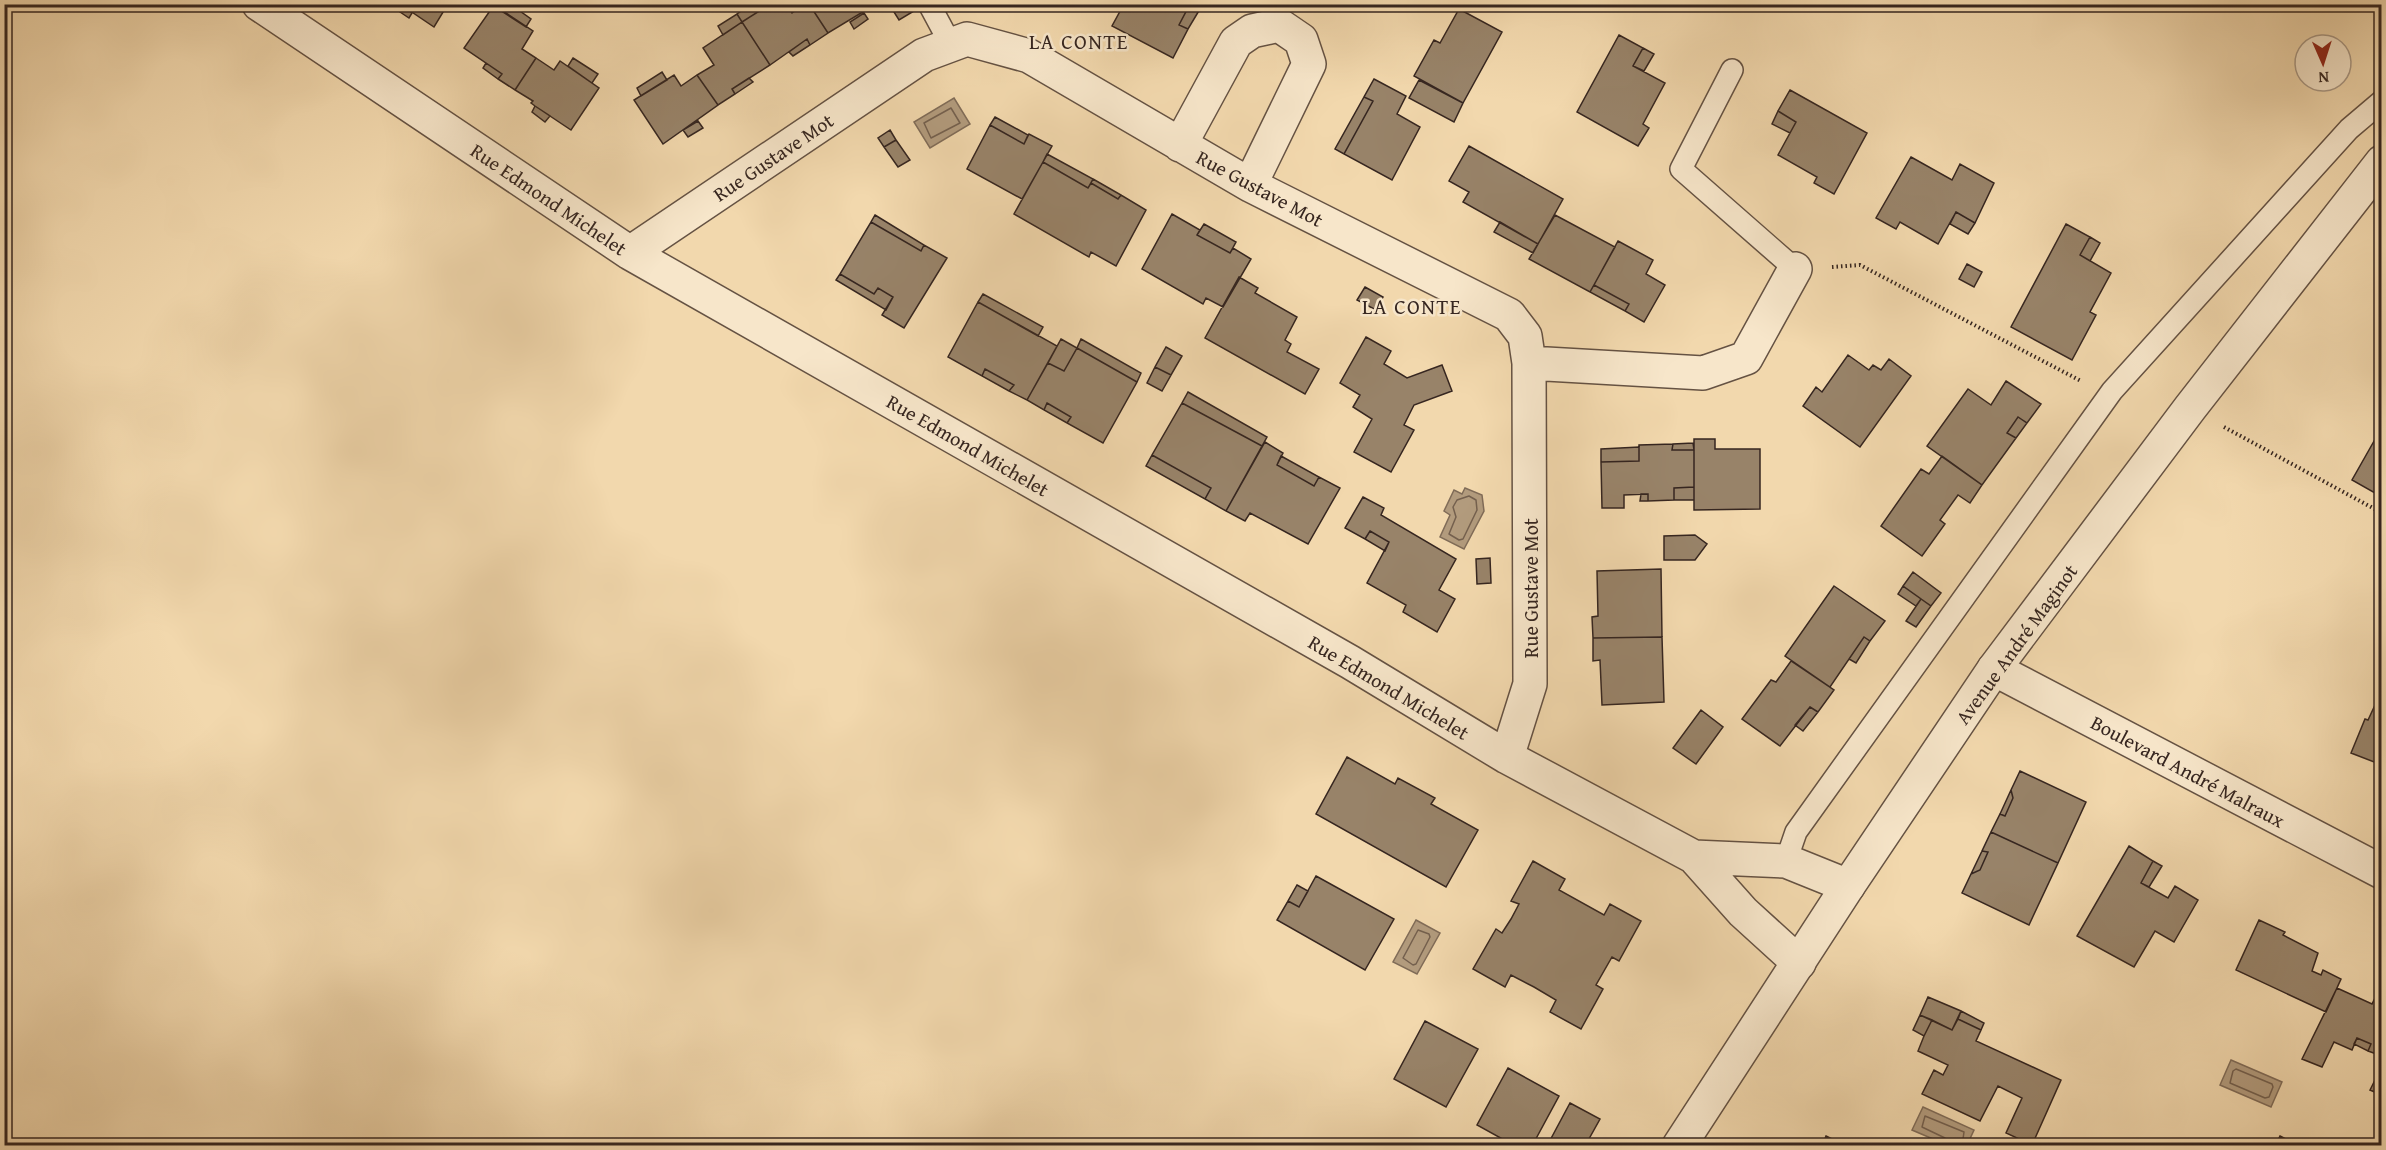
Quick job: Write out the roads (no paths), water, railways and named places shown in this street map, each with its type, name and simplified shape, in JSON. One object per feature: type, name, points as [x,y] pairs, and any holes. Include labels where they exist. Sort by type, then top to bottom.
[{"type":"street","name":"Rue Edmond Michelet","points":[[259,4],[630,253],[1350,662],[1507,757],[1694,856],[1743,912],[1799,963]]},
{"type":"street","points":[[1180,145],[1236,42],[1252,31],[1280,25],[1301,40],[1309,64],[1250,185]]},
{"type":"street","name":"Rue Gustave Mot","points":[[630,253],[924,55],[967,39],[1029,56],[1250,185],[1509,315],[1525,336],[1529,363],[1530,684],[1507,757]]},
{"type":"street","name":"Avenue André Maginot","points":[[1679,1146],[1848,886],[1994,669],[2190,408],[2382,162]]},
{"type":"street","points":[[1529,363],[1703,373],[1746,358],[1795,269]]},
{"type":"street","name":"Boulevard André Malraux","points":[[1994,669],[2382,872]]},
{"type":"street","name":"Rue Edmond Michelet","points":[[1694,856],[1777,861],[1848,886]]},
{"type":"street","points":[[1743,912],[1777,861]]},
{"type":"lane","points":[[929,4],[951,45]]},
{"type":"lane","points":[[1732,70],[1681,169],[1795,269]]},
{"type":"lane","points":[[1777,861],[2112,391],[2349,129],[2382,101]]},
{"type":"water","points":[[954,98],[970,124],[930,148],[914,122]]},
{"type":"water","points":[[1465,488],[1482,495],[1484,511],[1464,549],[1440,537],[1450,515],[1444,511],[1454,490],[1462,494]]},
{"type":"water","points":[[1416,920],[1440,933],[1417,974],[1393,962]]},
{"type":"water","points":[[2231,1060],[2282,1082],[2271,1107],[2220,1085]]},
{"type":"water","points":[[1923,1107],[1974,1130],[1967,1145],[1947,1145],[1912,1130]]},
{"type":"district","name":"LA CONTE","points":[[1079,41]]},
{"type":"district","name":"LA CONTE","points":[[1412,306]]}]
